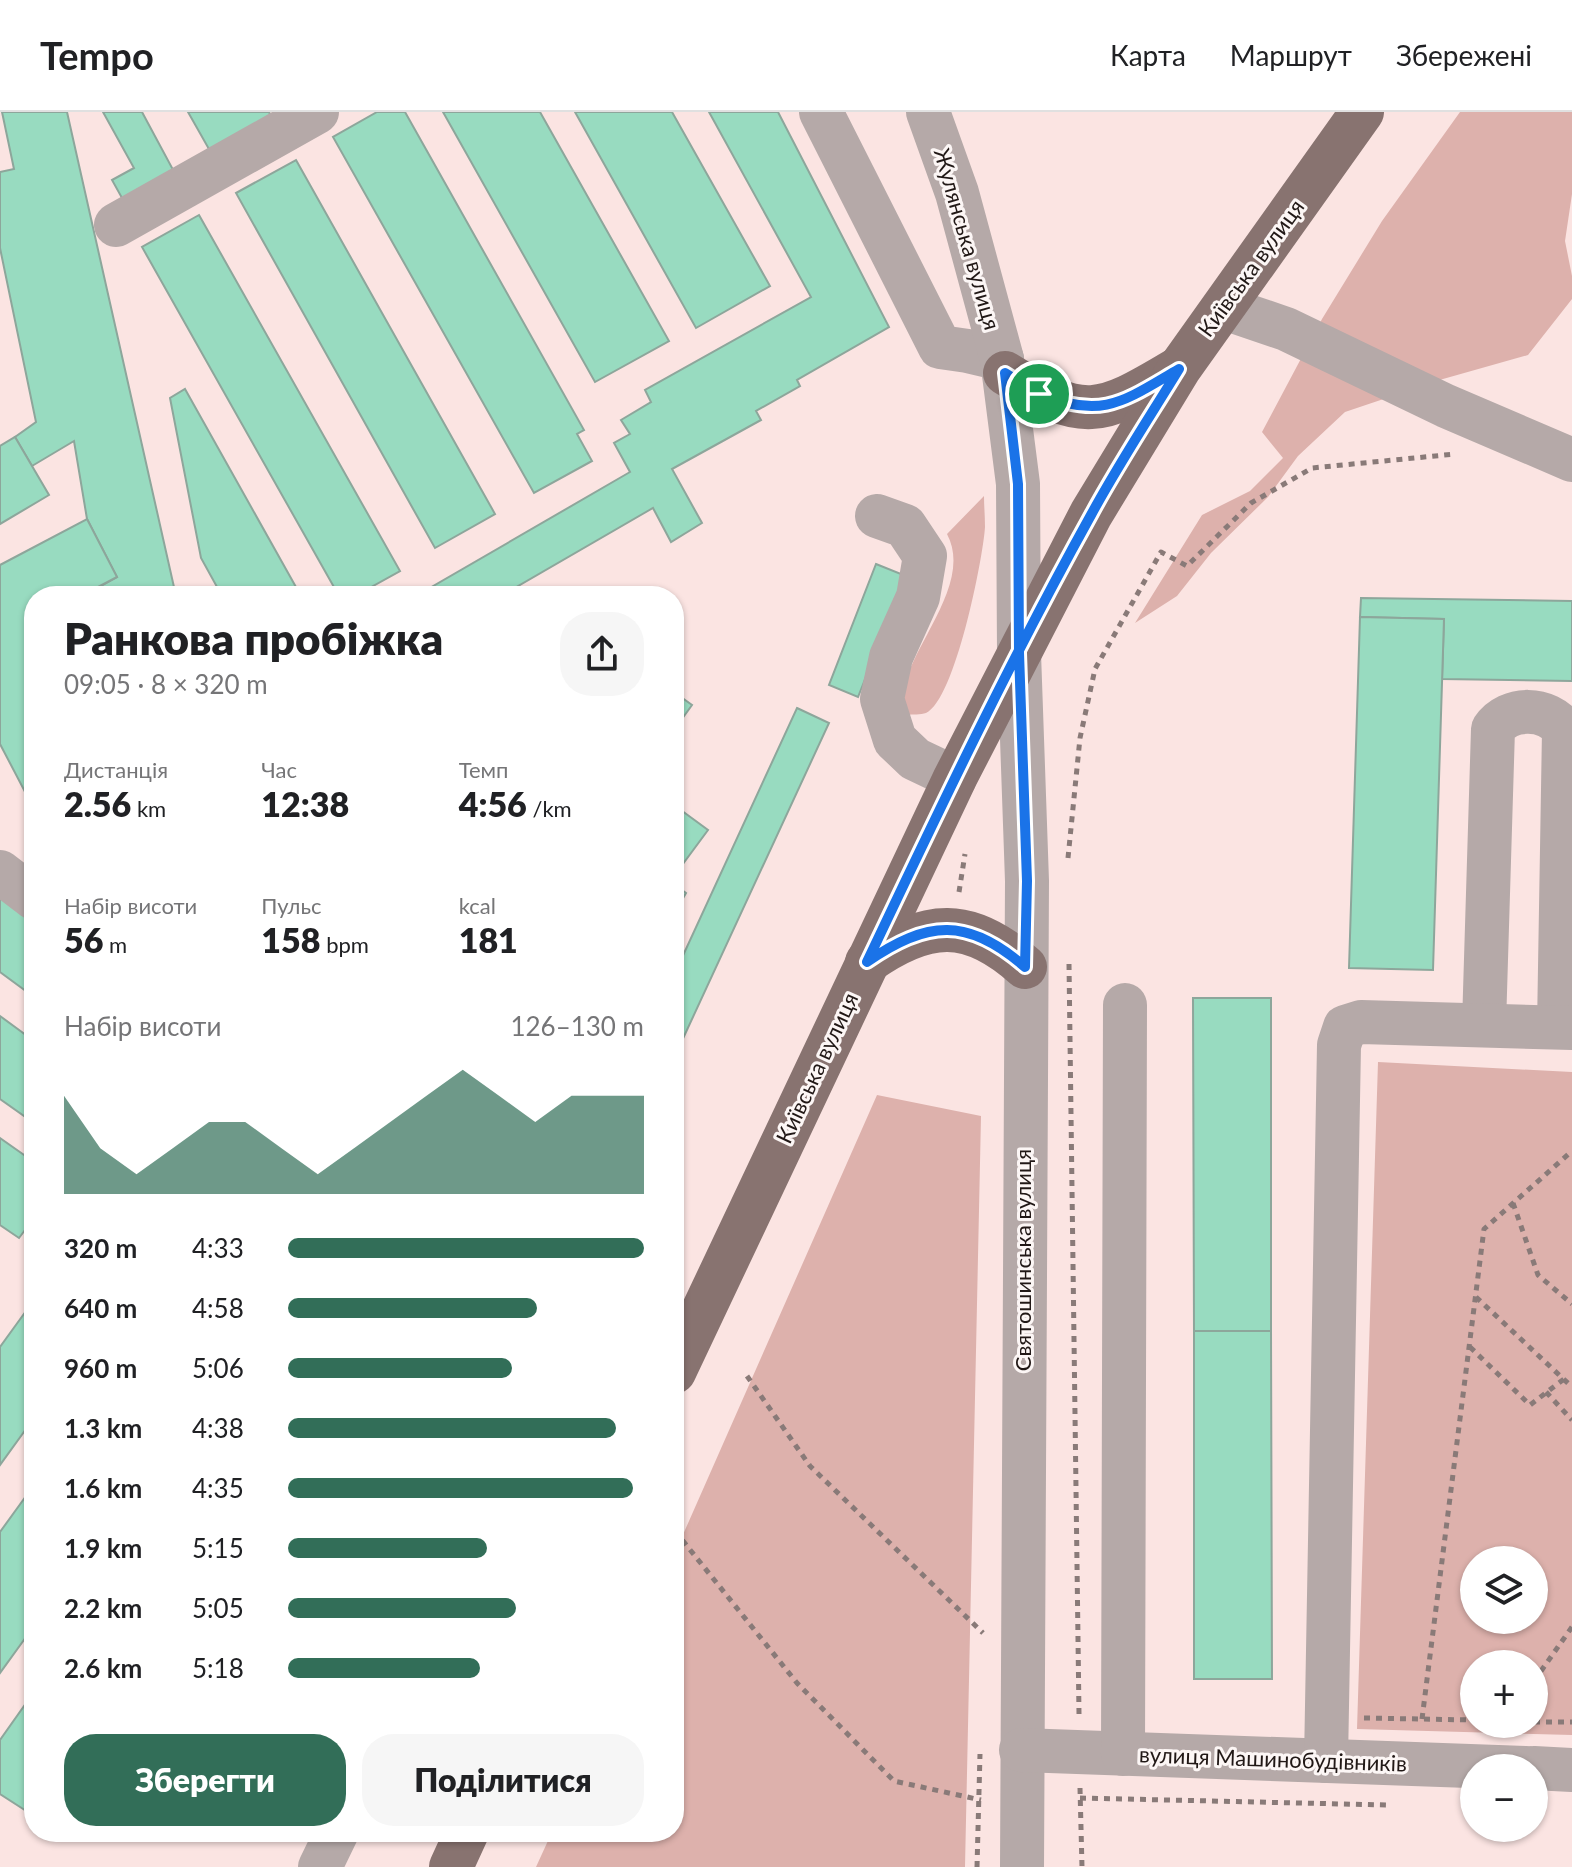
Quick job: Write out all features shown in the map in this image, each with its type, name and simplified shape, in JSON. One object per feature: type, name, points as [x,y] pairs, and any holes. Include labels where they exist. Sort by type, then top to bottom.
[{"type":"main road","name":"Київська вулиця","points":[[684,1341],[955,778],[1091,514],[1179,369],[1362,112]]},
{"type":"main road","points":[[1004,366],[1039,394],[1079,408],[1109,406],[1126,400],[1179,369]]},
{"type":"main road","points":[[867,962],[894,943],[932,930],[961,931],[984,937],[1025,967]]},
{"type":"main road","points":[[451,1867],[462,1842]]},
{"type":"street","points":[[116,225],[317,112]]},
{"type":"street","points":[[821,112],[940,347],[968,351],[1004,366]]},
{"type":"street","name":"Жулянська вулиця","points":[[928,112],[957,193],[1004,366],[1018,484],[1019,653]]},
{"type":"street","points":[[1224,308],[1286,329],[1446,406],[1572,460]]},
{"type":"street","points":[[877,516],[905,526],[925,556],[918,597],[891,657],[882,699],[895,740],[915,759],[955,778]]},
{"type":"street","name":"Святошинська вулиця","points":[[1019,653],[1027,881],[1022,1867]]},
{"type":"street","points":[[1326,1761],[1339,1045],[1345,1027],[1361,1022],[1566,1028],[1564,730],[1557,719],[1543,714],[1509,713],[1499,719],[1493,729],[1484,1025]]},
{"type":"street","points":[[0,872],[24,890]]},
{"type":"street","points":[[1123,1754],[1125,1005]]},
{"type":"street","name":"вулиця Машинобудівників","points":[[1021,1750],[1460,1766]]},
{"type":"street","points":[[1548,1769],[1572,1770]]},
{"type":"street","points":[[320,1867],[332,1842]]},
{"type":"path","points":[[1067,870],[1080,738],[1095,669],[1161,552],[1187,566],[1251,503],[1312,468],[1462,453]]},
{"type":"path","points":[[959,893],[966,846]]},
{"type":"path","points":[[1069,949],[1082,1867]]},
{"type":"path","points":[[1422,1719],[1484,1229],[1572,1151]]},
{"type":"path","points":[[1513,1203],[1538,1275],[1572,1304]]},
{"type":"path","points":[[1475,1296],[1572,1387]]},
{"type":"path","points":[[1469,1346],[1530,1405],[1564,1379]]},
{"type":"path","points":[[747,1376],[810,1466],[983,1633]]},
{"type":"path","points":[[1546,1392],[1572,1420]]},
{"type":"path","points":[[684,1542],[797,1683],[894,1781],[981,1800]]},
{"type":"path","points":[[1548,1661],[1572,1627]]},
{"type":"path","points":[[1548,1722],[1572,1722]]},
{"type":"path","points":[[1080,1798],[1397,1806]]},
{"type":"shaded area","points":[[1460,112],[1572,112],[1572,194],[1565,241],[1572,276],[1572,299],[1528,355],[1345,412],[1298,456],[1268,497],[1211,553],[1177,596],[1135,623],[1202,515],[1250,491],[1283,458],[1262,432],[1322,319],[1382,221]]},
{"type":"shaded area","points":[[984,496],[983,544],[957,657],[937,703],[926,713],[907,715],[903,694],[909,672],[947,592],[952,572],[953,553],[947,534]]},
{"type":"shaded area","points":[[1378,1062],[1572,1072],[1572,1735],[1548,1734],[1548,1650],[1460,1650],[1460,1732],[1357,1729]]},
{"type":"shaded area","points":[[877,1095],[981,1116],[965,1867],[536,1867],[547,1842],[684,1842],[684,1532]]},
{"type":"building","points":[[2,112],[67,112],[174,586],[101,586],[117,577],[87,519],[74,441],[32,466],[15,437],[36,422],[0,248],[0,172],[14,169]]},
{"type":"building","points":[[103,112],[142,112],[178,179],[127,207],[112,180],[134,168]]},
{"type":"building","points":[[188,112],[269,112],[275,124],[214,158]]},
{"type":"building","points":[[377,112],[405,112],[584,430],[577,434],[592,461],[534,493],[333,137]]},
{"type":"building","points":[[443,112],[540,112],[669,341],[595,382]]},
{"type":"building","points":[[575,112],[672,112],[770,286],[696,328]]},
{"type":"building","points":[[709,112],[778,112],[889,327],[797,380],[800,386],[756,411],[761,420],[672,469],[702,523],[671,542],[653,508],[518,586],[433,586],[630,472],[614,443],[630,434],[621,420],[651,402],[645,390],[811,297]]},
{"type":"building","points":[[296,160],[495,514],[435,548],[236,193]]},
{"type":"building","points":[[199,215],[400,571],[373,586],[333,586],[142,247]]},
{"type":"building","points":[[185,389],[295,586],[216,586],[201,558],[170,398]]},
{"type":"building","points":[[15,437],[49,495],[0,524],[0,446]]},
{"type":"building","points":[[87,519],[117,577],[100,586],[24,586],[24,790],[0,744],[0,565]]},
{"type":"building","points":[[876,564],[906,576],[858,697],[829,685]]},
{"type":"building","points":[[1361,598],[1572,601],[1572,681],[1442,679],[1444,619],[1360,617]]},
{"type":"building","points":[[1360,617],[1444,619],[1433,970],[1349,968]]},
{"type":"building","points":[[684,699],[692,705],[684,716]]},
{"type":"building","points":[[797,708],[829,723],[684,1036],[684,953]]},
{"type":"building","points":[[684,812],[708,830],[684,862]]},
{"type":"building","points":[[0,889],[24,907],[24,990],[0,972]]},
{"type":"building","points":[[1193,998],[1271,998],[1271,1331],[1194,1331]]},
{"type":"building","points":[[0,1016],[24,1034],[24,1116],[0,1099]]},
{"type":"building","points":[[0,1138],[24,1155],[24,1231],[19,1238],[0,1225]]},
{"type":"building","points":[[24,1314],[24,1432],[0,1465],[0,1347]]},
{"type":"building","points":[[1194,1331],[1271,1331],[1272,1679],[1194,1679]]},
{"type":"building","points":[[24,1499],[24,1640],[0,1673],[0,1532]]},
{"type":"building","points":[[24,1706],[24,1810],[0,1794],[0,1740]]},
{"type":"route","points":[[1039,394],[1005,373],[1018,484],[1021,570],[1019,653],[1027,881],[1025,967],[984,937],[961,931],[932,930],[894,943],[867,962],[955,778],[1019,653],[1091,514],[1179,369],[1126,400],[1109,406],[1079,408],[1039,394]]}]
